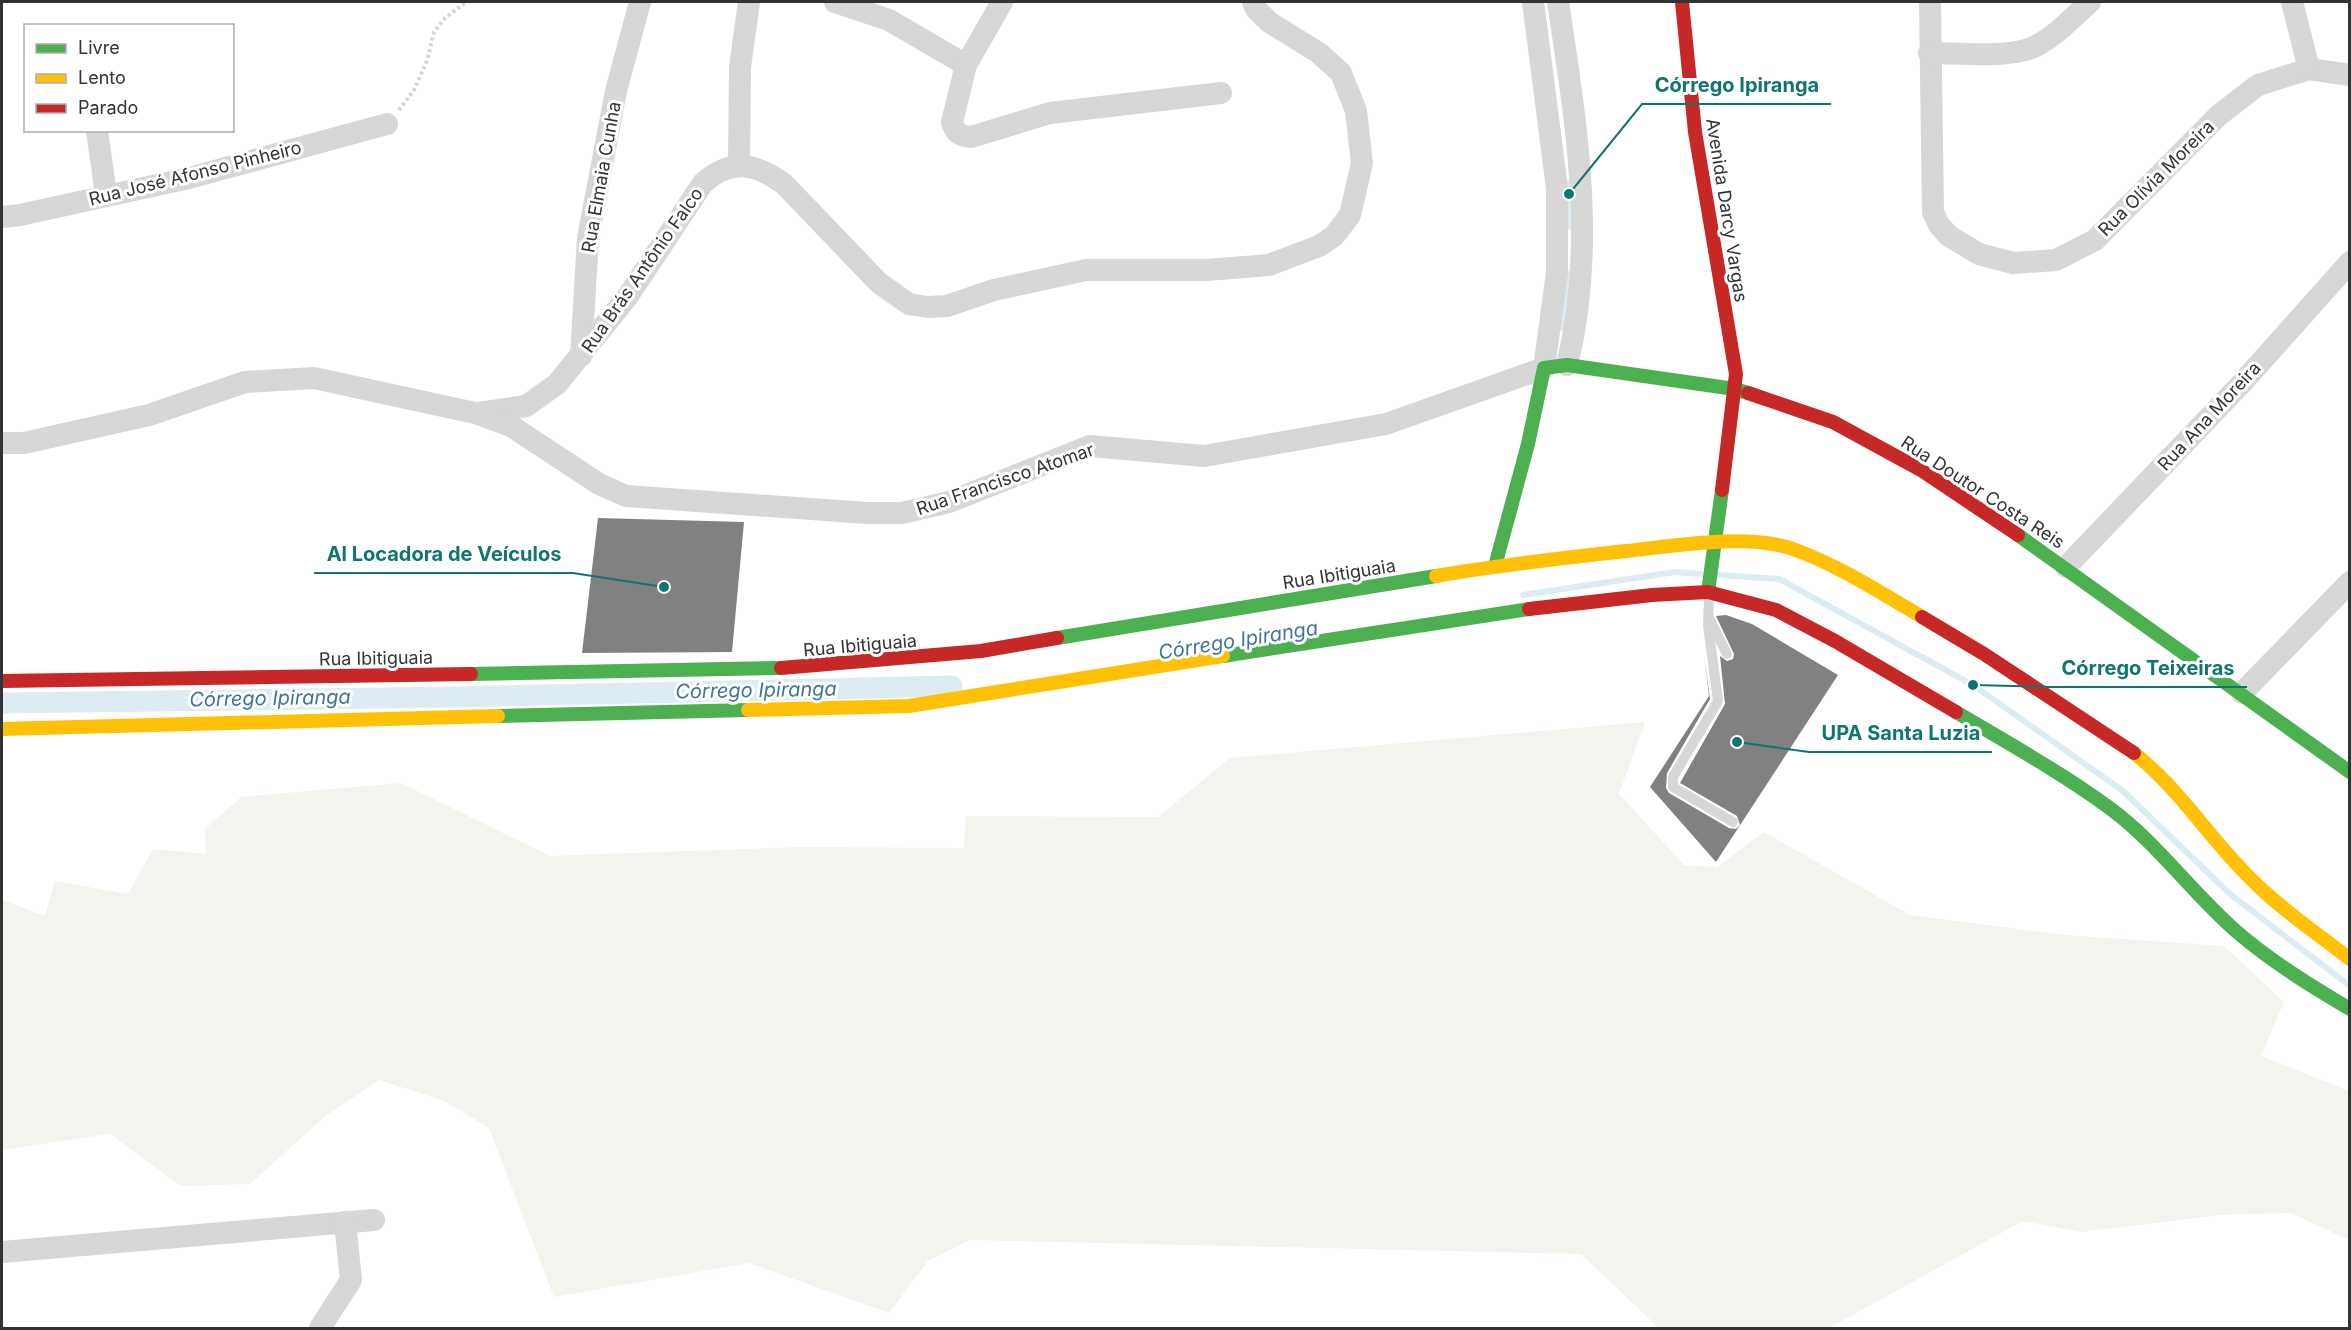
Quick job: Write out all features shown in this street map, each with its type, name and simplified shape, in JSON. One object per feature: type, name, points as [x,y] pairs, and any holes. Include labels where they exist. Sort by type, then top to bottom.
[{"type":"main road","name":"Avenida Darcy Vargas","points":[[1682,2],[1695,132],[1736,374],[1711,556],[1709,587]]},
{"type":"main road","name":"Rua Doutor Costa Reis","points":[[1544,368],[1567,365],[1735,389],[1833,422],[1921,470],[2066,567],[2349,772]]},
{"type":"main road","points":[[1495,566],[1528,444],[1544,368]]},
{"type":"main road","name":"Rua Ibitiguaia","points":[[2,729],[736,689],[903,660],[981,651],[1495,566],[1713,541],[1775,545],[1793,549],[1872,587],[1984,654],[2122,744],[2158,772],[2219,846],[2254,883],[2349,959]]},
{"type":"main road","name":"Rua Ibitiguaia","points":[[2,681],[736,689],[909,706],[1489,614],[1709,587],[1776,610],[1835,641],[2029,755],[2093,797],[2149,842],[2237,932],[2300,979],[2349,1009]]},
{"type":"street","name":"Rua Elmaia Cunha","points":[[581,356],[588,238],[616,91],[640,2]]},
{"type":"street","points":[[749,2],[740,67],[739,165],[768,172],[783,184],[879,283],[909,304],[928,307],[947,306],[994,290],[1086,270],[1207,270],[1269,265],[1319,246],[1334,236],[1350,215],[1362,164],[1356,111],[1341,73],[1319,53],[1269,22],[1256,9],[1253,2]]},
{"type":"street","points":[[835,2],[889,20],[966,65]]},
{"type":"street","points":[[1002,2],[966,65],[952,122],[955,130],[962,136],[971,137],[1050,113],[1221,93]]},
{"type":"street","points":[[1533,2],[1557,188],[1557,273],[1544,368]]},
{"type":"street","points":[[1558,2],[1573,104],[1584,224],[1581,294],[1567,365]]},
{"type":"street","name":"Rua Olívia Moreira","points":[[1930,2],[1933,212],[1939,225],[1949,236],[1979,254],[2013,263],[2056,260],[2095,240],[2219,115],[2258,85],[2309,69],[2349,75]]},
{"type":"street","points":[[1929,53],[2010,52],[2033,47],[2055,34],[2090,2]]},
{"type":"street","points":[[2292,2],[2309,69]]},
{"type":"street","name":"Rua José Afonso Pinheiro","points":[[2,217],[189,178],[387,124]]},
{"type":"street","points":[[97,132],[106,195]]},
{"type":"street","name":"Rua Brás Antônio Falco","points":[[475,413],[526,406],[556,384],[628,297],[703,183],[716,171],[739,165]]},
{"type":"street","name":"Rua Ana Moreira","points":[[2066,567],[2242,383],[2349,262]]},
{"type":"street","name":"Rua Francisco Atomar","points":[[475,413],[511,426],[599,484],[626,496],[867,513],[902,513],[949,502],[1090,446],[1204,456],[1234,451],[1386,424],[1544,368]]},
{"type":"street","points":[[2,443],[24,442],[149,415],[245,382],[314,378],[475,413]]},
{"type":"street","points":[[2242,693],[2349,582]]},
{"type":"street","points":[[2,1252],[374,1220]]},
{"type":"street","points":[[320,1329],[351,1280],[345,1222]]},
{"type":"lane","points":[[1709,587],[1709,618],[1718,701],[1673,777],[1673,787],[1733,822]]},
{"type":"lane","points":[[1709,618],[1727,654]]},
{"type":"path","points":[[387,124],[414,90],[427,61],[434,32],[445,18],[466,2]]},
{"type":"shaded area","points":[[1645,722],[1619,794],[1684,865],[1717,867],[1764,832],[1910,915],[2064,935],[2224,946],[2284,1002],[2261,1056],[2349,1091],[2349,1240],[2291,1213],[2221,1215],[2081,1232],[2023,1221],[1829,1328],[1659,1328],[1581,1254],[970,1240],[928,1261],[889,1313],[749,1263],[554,1297],[489,1128],[445,1101],[379,1080],[324,1117],[250,1184],[181,1186],[110,1134],[2,1150],[2,900],[45,916],[55,881],[128,894],[153,849],[206,854],[205,829],[241,797],[401,783],[550,856],[800,847],[964,848],[966,816],[1158,817],[1230,758]]},
{"type":"building","points":[[598,518],[744,522],[732,652],[582,653]]},
{"type":"building","points":[[1726,615],[1752,624],[1838,675],[1716,862],[1650,787],[1709,696],[1704,655],[1710,699],[1667,773],[1666,788],[1669,793],[1729,828],[1736,829],[1740,825],[1737,816],[1680,783],[1725,704],[1720,656],[1727,661],[1733,659],[1734,654],[1716,616]]},
{"type":"waterway","name":"Córrego Ipiranga","points":[[1567,183],[1568,227]]},
{"type":"waterway","name":"Córrego Ipiranga","points":[[1563,329],[1567,273]]},
{"type":"waterway","points":[[1523,595],[1675,572],[1700,574]]},
{"type":"waterway","points":[[1719,575],[1779,579],[1973,685],[2123,791],[2230,894],[2350,986]]},
{"type":"waterway","name":"Córrego Ipiranga","points":[[2,703],[456,697],[952,686]]},
{"type":"traffic: fast","points":[[1495,566],[1528,444],[1544,368],[1567,365],[1735,389],[1748,393]]},
{"type":"traffic: fast","points":[[1708,592],[1722,490]]},
{"type":"traffic: fast","points":[[2018,535],[2350,772]]},
{"type":"traffic: fast","points":[[1057,638],[1436,576]]},
{"type":"traffic: fast","points":[[1223,656],[1529,609]]},
{"type":"traffic: fast","points":[[471,674],[781,668]]},
{"type":"traffic: fast","points":[[498,716],[748,710]]},
{"type":"traffic: fast","points":[[1956,712],[2054,771],[2111,809],[2160,853],[2205,902],[2237,932],[2292,973],[2350,1009]]},
{"type":"traffic: slow","points":[[1436,576],[1483,568],[1688,544],[1755,542],[1793,549],[1826,563],[1922,617]]},
{"type":"traffic: slow","points":[[748,710],[909,706],[1223,656]]},
{"type":"traffic: slow","points":[[2,729],[498,716]]},
{"type":"traffic: slow","points":[[2134,753],[2151,767],[2181,799],[2223,849],[2264,892],[2350,959]]},
{"type":"traffic: jam","points":[[1682,2],[1695,132],[1736,374],[1722,490]]},
{"type":"traffic: jam","points":[[1748,393],[1833,422],[1921,470],[2018,535]]},
{"type":"traffic: jam","points":[[1529,609],[1652,595],[1708,592],[1776,610],[1835,641],[1956,712]]},
{"type":"traffic: jam","points":[[1922,617],[1984,654],[2134,753]]},
{"type":"traffic: jam","points":[[781,668],[981,651],[1057,638]]},
{"type":"traffic: jam","points":[[2,681],[471,674]]},
{"type":"place","name":"Córrego Ipiranga","points":[[1569,194]]},
{"type":"place","name":"Al Locadora de Veículos","points":[[664,587]]},
{"type":"place","name":"Córrego Teixeiras","points":[[1973,685]]},
{"type":"place","name":"UPA Santa Luzia","points":[[1737,742]]}]
